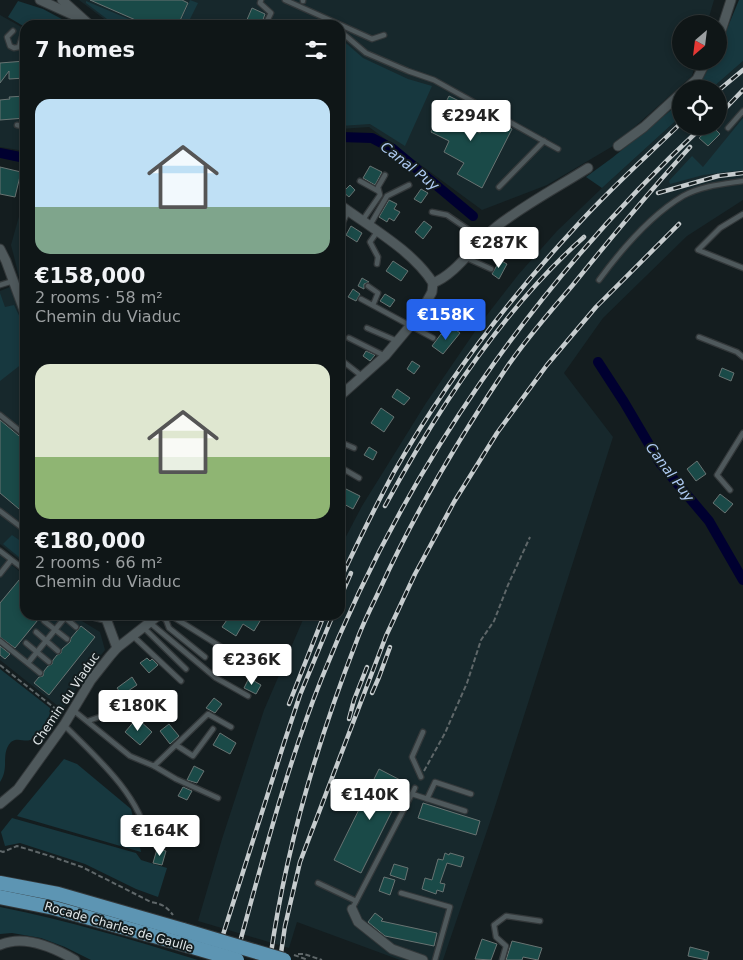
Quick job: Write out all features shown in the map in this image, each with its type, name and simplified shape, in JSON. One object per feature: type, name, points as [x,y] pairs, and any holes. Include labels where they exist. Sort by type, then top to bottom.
[{"type":"main road","name":"Rocade Charles de Gaulle","points":[[0,883],[58,894],[180,931],[237,960]]},
{"type":"main road","name":"Rocade Charles de Gaulle","points":[[0,897],[180,931]]},
{"type":"main road","points":[[180,931],[293,957]]},
{"type":"street","points":[[40,0],[82,19]]},
{"type":"street","points":[[62,0],[82,19]]},
{"type":"street","points":[[726,15],[731,0]]},
{"type":"street","points":[[618,146],[644,127],[672,101]]},
{"type":"street","points":[[433,283],[450,273],[496,227],[588,168]]},
{"type":"street","points":[[345,209],[417,263],[427,273],[433,283],[432,292],[420,314],[385,356],[363,377],[345,389]]},
{"type":"street","points":[[0,249],[20,298]]},
{"type":"street","points":[[108,620],[118,648]]},
{"type":"street","name":"Chemin du Viaduc","points":[[0,804],[18,789],[64,726],[91,680],[118,648],[152,620]]},
{"type":"street","points":[[354,905],[358,922],[392,949],[423,960]]},
{"type":"street","points":[[0,945],[9,941],[22,940],[59,950],[75,960]]},
{"type":"lane","points":[[262,0],[260,3],[271,13],[268,20]]},
{"type":"lane","points":[[285,0],[332,20]]},
{"type":"lane","points":[[324,16],[328,20]]},
{"type":"lane","points":[[345,26],[372,39],[384,35]]},
{"type":"lane","points":[[13,30],[7,37],[10,46],[14,48],[19,47],[20,44]]},
{"type":"lane","points":[[345,35],[366,53],[434,80],[558,148]]},
{"type":"lane","points":[[728,128],[743,111]]},
{"type":"lane","points":[[499,187],[544,141]]},
{"type":"lane","points":[[377,264],[378,257],[370,242],[369,226],[380,195],[378,187],[385,175]]},
{"type":"lane","points":[[360,181],[378,191]]},
{"type":"lane","points":[[599,280],[630,241],[662,211],[684,195],[713,185],[743,181]]},
{"type":"lane","points":[[369,226],[387,196],[409,185]]},
{"type":"lane","points":[[432,212],[447,215],[484,238]]},
{"type":"lane","points":[[743,214],[720,228],[698,250],[743,268]]},
{"type":"lane","points":[[466,256],[491,269]]},
{"type":"lane","points":[[0,285],[14,281]]},
{"type":"lane","points":[[368,286],[378,293],[373,305]]},
{"type":"lane","points":[[362,299],[432,338]]},
{"type":"lane","points":[[367,328],[397,341]]},
{"type":"lane","points":[[699,337],[737,352],[743,357]]},
{"type":"lane","points":[[348,338],[385,356]]},
{"type":"lane","points":[[345,363],[363,377]]},
{"type":"lane","points":[[0,415],[20,431]]},
{"type":"lane","points":[[730,490],[718,475],[743,433]]},
{"type":"lane","points":[[345,444],[354,448]]},
{"type":"lane","points":[[345,470],[359,478]]},
{"type":"lane","points":[[0,511],[20,526]]},
{"type":"lane","points":[[0,551],[20,566]]},
{"type":"lane","points":[[0,574],[2,567],[11,560]]},
{"type":"lane","points":[[28,663],[62,620]]},
{"type":"lane","points":[[69,620],[76,627]]},
{"type":"lane","points":[[166,620],[169,628],[205,657]]},
{"type":"lane","points":[[178,620],[226,650]]},
{"type":"lane","points":[[44,621],[67,639]]},
{"type":"lane","points":[[146,625],[186,669]]},
{"type":"lane","points":[[146,625],[216,678],[248,696]]},
{"type":"lane","points":[[36,632],[58,651]]},
{"type":"lane","points":[[133,636],[181,681]]},
{"type":"lane","points":[[0,641],[40,673]]},
{"type":"lane","points":[[26,643],[49,662]]},
{"type":"lane","points":[[88,720],[131,706]]},
{"type":"lane","points":[[73,710],[88,720],[130,756],[218,798]]},
{"type":"lane","points":[[154,766],[208,714],[231,727]]},
{"type":"lane","points":[[64,726],[97,758],[133,800],[140,813],[148,840]]},
{"type":"lane","points":[[176,745],[193,756],[213,730]]},
{"type":"lane","points":[[421,777],[412,757],[423,732]]},
{"type":"lane","points":[[427,799],[435,782],[471,794]]},
{"type":"lane","points":[[318,883],[354,905],[415,788]]},
{"type":"lane","points":[[412,794],[465,811]]},
{"type":"lane","points":[[401,893],[450,907],[435,960]]},
{"type":"lane","points":[[502,960],[506,946],[496,937],[494,926],[506,916],[540,922]]},
{"type":"path","points":[[421,777],[449,724],[467,683],[482,640],[494,621],[530,537]]},
{"type":"path","points":[[0,664],[63,714]]},
{"type":"path","points":[[0,851],[3,852],[17,846],[82,867],[151,902],[162,904],[180,931]]},
{"type":"path","points":[[293,957],[304,954],[322,960]]},
{"type":"path","points":[[293,957],[308,960]]},
{"type":"shaded area","points":[[79,0],[714,0],[710,15],[672,15],[672,70],[694,70],[692,76],[687,80],[672,80],[672,94],[613,146],[547,185],[482,210],[369,127],[345,129],[345,20],[105,20]]},
{"type":"shaded area","points":[[190,0],[198,3],[190,20],[181,20]]},
{"type":"shaded area","points":[[739,0],[743,0],[743,61],[721,80],[702,80],[707,70],[728,70],[728,26]]},
{"type":"shaded area","points":[[18,1],[43,9],[64,20],[20,20],[20,24],[8,17]]},
{"type":"shaded area","points":[[86,1],[131,20],[108,20],[86,3]]},
{"type":"shaded area","points":[[0,15],[20,26],[20,150],[0,147]]},
{"type":"shaded area","points":[[345,42],[363,58],[408,79],[432,86],[405,146],[370,124],[345,126]]},
{"type":"shaded area","points":[[743,61],[743,200],[687,236],[603,318],[564,373],[613,437],[492,816],[443,960],[400,960],[297,922],[289,948],[198,921],[222,839],[264,710],[303,620],[345,620],[345,538],[362,506],[426,403],[480,324],[518,275],[557,231],[672,124],[672,135],[727,135],[727,80],[721,80]]},
{"type":"shaded area","points":[[672,109],[672,124],[602,188],[586,177]]},
{"type":"shaded area","points":[[743,118],[743,170],[703,175],[670,184],[669,181],[692,156],[703,167]]},
{"type":"shaded area","points":[[20,213],[20,280],[11,245]]},
{"type":"shaded area","points":[[10,287],[20,312],[20,560],[0,544],[0,291]]},
{"type":"shaded area","points":[[0,293],[5,307],[14,305],[20,318],[20,365],[0,381]]},
{"type":"shaded area","points":[[12,535],[20,541],[20,558],[3,544]]},
{"type":"shaded area","points":[[0,555],[20,572],[20,620],[80,620],[100,632],[105,650],[81,680],[63,710],[0,660]]},
{"type":"shaded area","points":[[0,669],[50,708],[50,712],[44,727],[34,738],[11,742],[6,751],[4,771],[0,782]]},
{"type":"shaded area","points":[[64,759],[77,764],[131,809],[141,852],[17,816]]},
{"type":"shaded area","points":[[12,818],[136,853],[141,860],[167,868],[158,897],[136,889],[85,864],[20,843],[5,846],[1,832]]},
{"type":"shaded area","points":[[0,907],[75,924],[198,960],[91,960],[41,938],[12,933],[0,934]]},
{"type":"building","points":[[90,0],[182,0],[188,3],[180,20],[136,20]]},
{"type":"building","points":[[252,8],[265,14],[263,20],[247,20]]},
{"type":"building","points":[[20,61],[20,78],[9,79],[9,71],[0,83],[0,63]]},
{"type":"building","points":[[20,96],[20,118],[0,120],[0,100],[10,99],[9,97]]},
{"type":"building","points":[[449,96],[467,105],[459,122],[480,133],[489,115],[512,129],[482,188],[457,174],[464,163],[444,152],[449,141],[431,132]]},
{"type":"building","points":[[702,135],[719,135],[708,146],[699,138]]},
{"type":"building","points":[[370,166],[382,172],[375,185],[363,178]]},
{"type":"building","points":[[0,167],[20,172],[15,197],[0,194]]},
{"type":"building","points":[[350,185],[355,190],[349,197],[345,194],[345,190]]},
{"type":"building","points":[[421,189],[428,193],[421,203],[414,199]]},
{"type":"building","points":[[389,200],[397,204],[394,209],[400,212],[394,221],[389,218],[387,222],[379,217]]},
{"type":"building","points":[[424,221],[432,227],[423,239],[415,232]]},
{"type":"building","points":[[351,226],[362,233],[357,242],[346,235]]},
{"type":"building","points":[[500,260],[507,264],[499,279],[492,274]]},
{"type":"building","points":[[393,261],[408,271],[401,281],[386,271]]},
{"type":"building","points":[[362,278],[369,282],[364,284],[364,289],[358,286]]},
{"type":"building","points":[[353,289],[360,294],[356,301],[348,297]]},
{"type":"building","points":[[385,294],[395,300],[390,307],[380,301]]},
{"type":"building","points":[[430,316],[436,322],[429,330],[423,324]]},
{"type":"building","points":[[452,327],[460,333],[443,354],[432,346],[441,334],[445,337]]},
{"type":"building","points":[[366,351],[375,355],[370,361],[363,356]]},
{"type":"building","points":[[412,361],[420,366],[414,374],[407,369]]},
{"type":"building","points":[[722,368],[734,373],[731,381],[719,376]]},
{"type":"building","points":[[397,389],[410,398],[404,405],[392,397]]},
{"type":"building","points":[[381,408],[394,417],[384,432],[371,423]]},
{"type":"building","points":[[0,420],[20,437],[20,510],[0,493]]},
{"type":"building","points":[[369,447],[377,452],[373,460],[364,455]]},
{"type":"building","points":[[697,461],[706,474],[696,481],[687,469]]},
{"type":"building","points":[[345,488],[360,496],[353,509],[345,505]]},
{"type":"building","points":[[720,494],[733,504],[725,513],[713,503]]},
{"type":"building","points":[[20,579],[20,620],[38,620],[15,648],[0,637],[0,603]]},
{"type":"building","points":[[227,620],[260,621],[254,631],[243,624],[236,636],[222,627]]},
{"type":"building","points":[[81,626],[95,637],[49,695],[34,683],[39,677],[43,676],[44,671],[52,664],[53,660],[61,653],[62,649],[70,642]]},
{"type":"building","points":[[0,646],[10,654],[5,659],[0,655]]},
{"type":"building","points":[[240,647],[254,654],[246,667],[233,660]]},
{"type":"building","points":[[147,658],[150,661],[152,659],[158,665],[149,673],[140,663]]},
{"type":"building","points":[[132,677],[137,685],[122,695],[117,688]]},
{"type":"building","points":[[249,678],[261,685],[256,694],[244,688]]},
{"type":"building","points":[[214,698],[222,704],[215,713],[206,708]]},
{"type":"building","points":[[137,718],[152,732],[140,745],[125,732]]},
{"type":"building","points":[[169,724],[179,736],[170,744],[160,731]]},
{"type":"building","points":[[220,733],[236,743],[230,754],[213,745]]},
{"type":"building","points":[[194,766],[204,771],[197,783],[187,780]]},
{"type":"building","points":[[379,769],[406,783],[361,873],[334,860]]},
{"type":"building","points":[[183,787],[192,791],[187,800],[178,796]]},
{"type":"building","points":[[423,803],[480,821],[476,835],[418,818]]},
{"type":"building","points":[[157,849],[166,851],[162,865],[153,863]]},
{"type":"building","points":[[445,853],[464,857],[461,867],[447,863],[440,883],[445,884],[443,892],[437,890],[436,894],[422,889],[425,878],[432,880],[438,859],[443,860]]},
{"type":"building","points":[[394,864],[408,868],[405,880],[390,875]]},
{"type":"building","points":[[384,877],[395,880],[390,895],[379,891]]},
{"type":"building","points":[[375,913],[383,919],[381,921],[437,933],[434,946],[385,936],[368,922]]},
{"type":"building","points":[[482,939],[497,944],[491,960],[475,959]]},
{"type":"building","points":[[512,941],[542,948],[538,960],[523,957],[522,960],[506,960]]},
{"type":"building","points":[[690,947],[709,952],[707,960],[688,956]]},
{"type":"waterway","name":"Canal Puy","points":[[345,137],[372,138],[393,149],[473,216]]},
{"type":"waterway","name":"Canal Puy","points":[[0,153],[20,157]]},
{"type":"waterway","name":"Canal Puy","points":[[498,238],[517,254]]},
{"type":"waterway","name":"Canal Puy","points":[[598,362],[660,463],[709,521],[743,580]]},
{"type":"railway","points":[[727,83],[743,70]]},
{"type":"railway","points":[[727,107],[743,90]]},
{"type":"railway","points":[[345,570],[394,472],[413,440],[433,408],[498,317],[584,218],[672,132]]},
{"type":"railway","points":[[235,960],[274,819],[308,714],[354,602],[392,526],[435,453],[481,382],[531,314],[585,248],[642,185],[694,135]]},
{"type":"railway","points":[[270,960],[284,878],[316,758],[359,634],[393,560],[454,450],[513,359],[615,233],[690,147]]},
{"type":"railway","points":[[658,193],[718,176],[743,173]]},
{"type":"railway","points":[[280,960],[285,926],[300,862],[386,636],[415,574],[454,502],[497,433],[547,365],[596,307],[679,224]]},
{"type":"railway","points":[[385,506],[449,398],[499,329],[526,296],[584,237]]},
{"type":"railway","points":[[345,587],[351,573]]},
{"type":"railway","points":[[289,704],[322,620]]},
{"type":"railway","points":[[215,960],[300,695],[331,620]]},
{"type":"railway","points":[[372,693],[390,647]]},
{"type":"railway","points":[[349,719],[367,667]]}]
